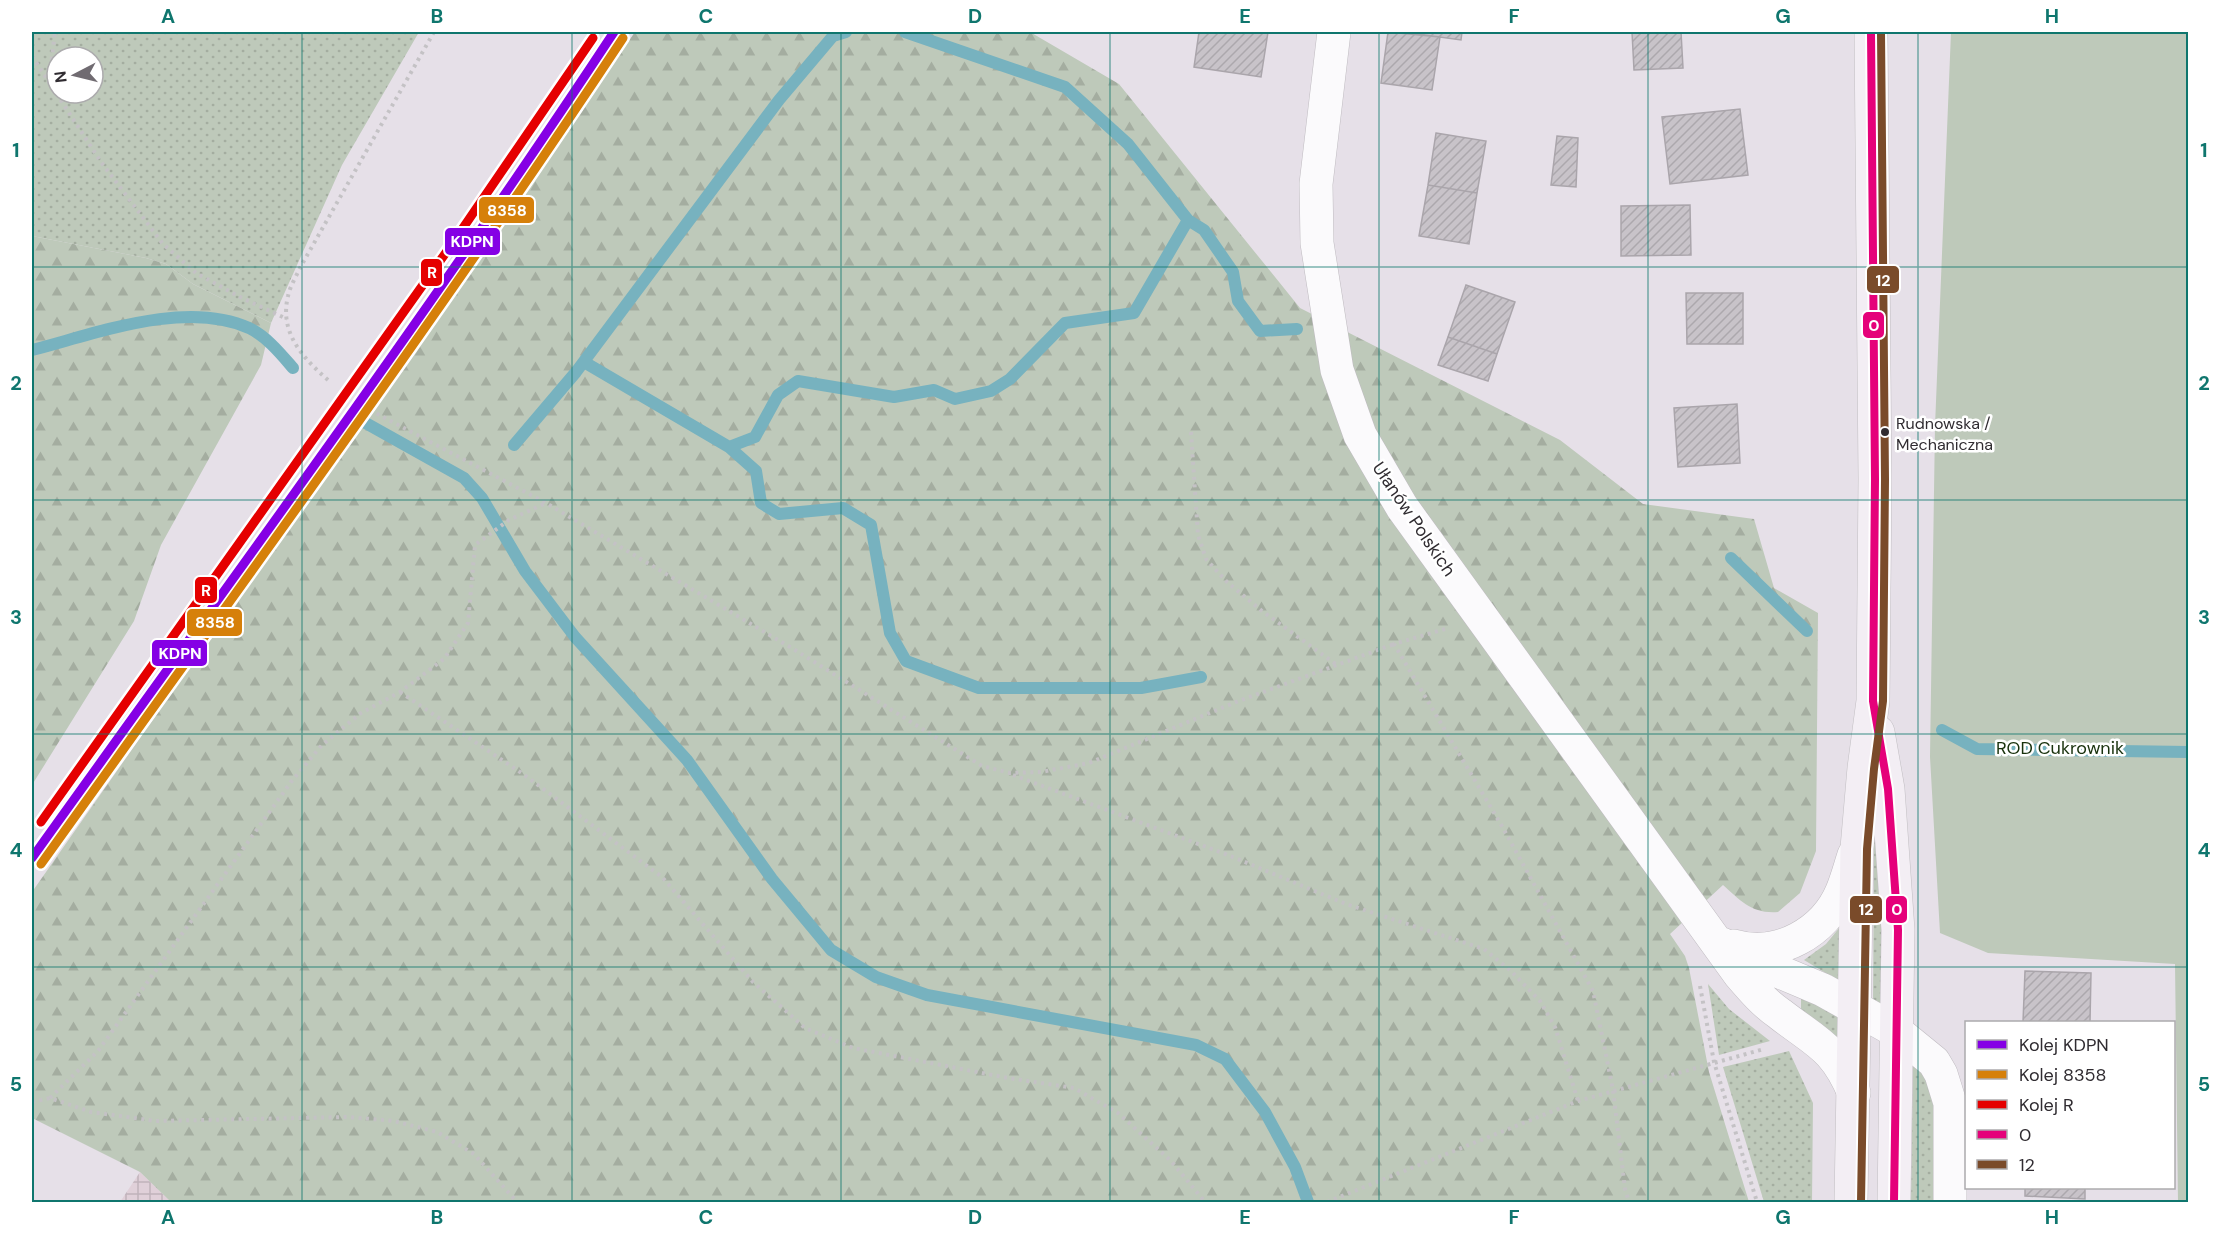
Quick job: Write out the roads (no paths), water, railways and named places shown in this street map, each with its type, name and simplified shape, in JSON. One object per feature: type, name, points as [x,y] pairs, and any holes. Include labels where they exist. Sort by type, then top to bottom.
[{"type":"main road","points":[[1851,1203],[1857,848],[1873,701],[1875,479],[1871,32]]},
{"type":"main road","points":[[1873,701],[1888,789],[1898,930],[1894,1203]]},
{"type":"street","name":"Ułanów Polskich","points":[[1334,32],[1316,184],[1317,243],[1337,370],[1360,435],[1402,507],[1740,975],[1761,999],[1825,1046],[1846,1073],[1854,1093]]},
{"type":"street","name":"Ułanów Polskich","points":[[1710,934],[1725,943],[1744,948],[1764,949],[1790,943],[1799,938],[1827,915],[1842,892],[1857,848]]},
{"type":"street","name":"Ułanów Polskich","points":[[1710,934],[1737,954],[1823,990],[1856,1008],[1896,1031],[1934,1062],[1946,1086],[1950,1102],[1950,1203]]},
{"type":"waterway","points":[[514,445],[576,372],[779,100],[833,36],[846,32]]},
{"type":"waterway","points":[[905,32],[1065,87],[1128,144],[1188,220],[1204,230],[1233,272],[1238,301],[1260,331],[1297,329]]},
{"type":"waterway","points":[[584,362],[729,447],[755,437],[778,395],[798,381],[894,397],[934,390],[955,399],[991,391],[1010,379],[1065,323],[1134,313],[1188,220]]},
{"type":"waterway","points":[[32,350],[140,322],[197,317],[224,320],[249,328],[267,341],[293,368]]},
{"type":"waterway","points":[[362,421],[464,478],[482,498],[525,571],[575,637],[687,760],[772,879],[831,950],[876,977],[927,995],[1196,1045],[1225,1059],[1265,1112],[1295,1167],[1308,1202]]},
{"type":"waterway","points":[[729,447],[756,471],[761,503],[779,514],[843,508],[871,525],[890,633],[906,661],[979,688],[1141,688],[1201,677]]},
{"type":"waterway","points":[[1731,558],[1807,631]]},
{"type":"waterway","points":[[1942,730],[1977,749],[2188,752]]},
{"type":"rail line","name":"KDPN","points":[[32,858],[400,345],[614,32]]},
{"type":"rail line","name":"R","points":[[41,822],[452,244],[593,38]]},
{"type":"rail line","name":"8358","points":[[41,864],[409,351],[623,38]]},
{"type":"place","name":"Rudnowska / Mechaniczna","points":[[1885,432]]},
{"type":"park label","name":"ROD Cukrownik","points":[[2060,748]]}]
